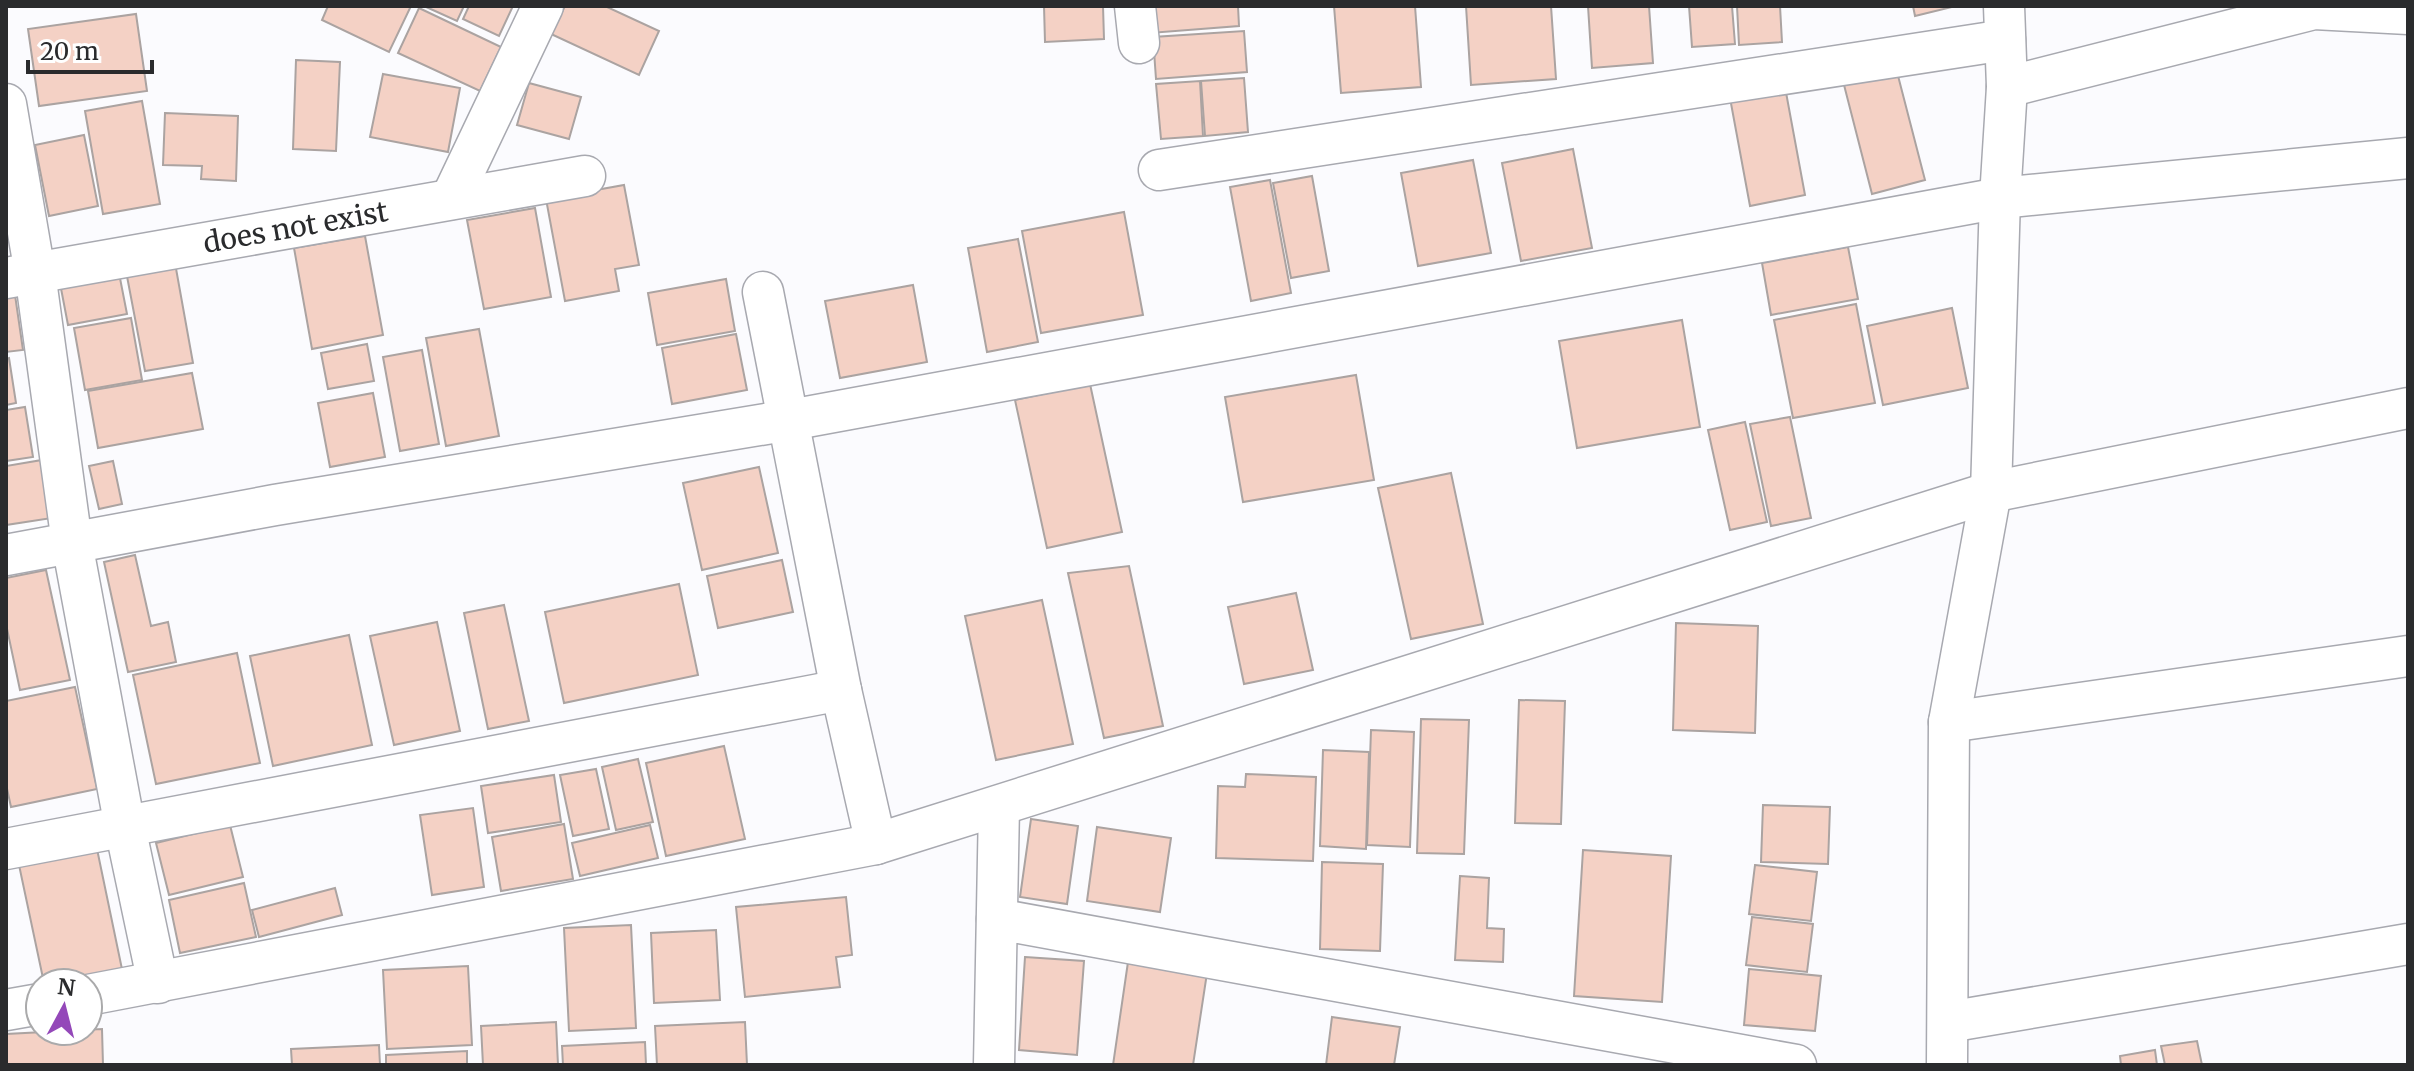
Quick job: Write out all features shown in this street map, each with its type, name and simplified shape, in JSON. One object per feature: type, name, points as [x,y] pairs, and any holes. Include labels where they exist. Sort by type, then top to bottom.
[{"type":"street","points":[[451,199],[543,6]]},
{"type":"street","points":[[2007,87],[2314,9],[2408,14]]},
{"type":"street","points":[[1159,170],[2004,23],[2007,87],[2000,198],[1991,492],[1949,722],[1947,1065]]},
{"type":"street","points":[[6,104],[21,276],[125,827],[158,983]]},
{"type":"street","points":[[6,555],[275,505],[790,420],[2000,198],[2408,158]]},
{"type":"street","name":"does not exist","points":[[21,276],[585,176]]},
{"type":"street","points":[[763,292],[841,690],[876,844]]},
{"type":"street","points":[[104,992],[876,844],[1991,492],[2408,408]]},
{"type":"street","points":[[1949,722],[2408,656]]},
{"type":"street","points":[[6,849],[841,690]]},
{"type":"street","points":[[994,1065],[999,806]]},
{"type":"street","points":[[997,919],[1796,1065]]},
{"type":"street","points":[[1948,1022],[2408,944]]},
{"type":"building","points":[[328,6],[411,6],[389,52],[322,20]]},
{"type":"building","points":[[424,6],[464,6],[457,21]]},
{"type":"building","points":[[469,6],[513,6],[499,36],[463,19]]},
{"type":"building","points":[[565,6],[605,6],[659,31],[639,75],[551,34]]},
{"type":"building","points":[[1044,6],[1103,6],[1104,39],[1045,42]]},
{"type":"building","points":[[1148,6],[1238,6],[1239,26],[1150,33]]},
{"type":"building","points":[[1334,6],[1415,6],[1421,87],[1341,93]]},
{"type":"building","points":[[1466,6],[1551,6],[1556,79],[1471,85]]},
{"type":"building","points":[[1588,6],[1649,6],[1653,63],[1592,68]]},
{"type":"building","points":[[1689,6],[1732,6],[1735,44],[1692,47]]},
{"type":"building","points":[[1737,6],[1780,6],[1782,42],[1739,45]]},
{"type":"building","points":[[1913,6],[1951,6],[1952,7],[1915,16]]},
{"type":"building","points":[[419,8],[501,47],[480,91],[398,53]]},
{"type":"building","points":[[136,14],[147,91],[39,106],[28,29]]},
{"type":"building","points":[[1244,31],[1247,72],[1156,79],[1153,37]]},
{"type":"building","points":[[296,60],[340,62],[336,151],[293,149]]},
{"type":"building","points":[[1896,68],[1925,180],[1872,194],[1843,81]]},
{"type":"building","points":[[383,74],[460,88],[448,152],[370,137]]},
{"type":"building","points":[[1244,78],[1248,132],[1205,136],[1201,81]]},
{"type":"building","points":[[1200,81],[1203,136],[1161,139],[1156,84]]},
{"type":"building","points":[[529,83],[581,97],[569,139],[517,125]]},
{"type":"building","points":[[1785,87],[1805,195],[1750,206],[1730,98]]},
{"type":"building","points":[[142,101],[160,204],[103,214],[85,111]]},
{"type":"building","points":[[165,113],[238,116],[236,181],[201,179],[202,166],[163,165]]},
{"type":"building","points":[[84,135],[98,206],[49,216],[35,145]]},
{"type":"building","points":[[1573,149],[1592,248],[1521,261],[1502,163]]},
{"type":"building","points":[[1473,160],[1491,253],[1418,266],[1401,173]]},
{"type":"building","points":[[1312,176],[1329,271],[1291,278],[1273,183]]},
{"type":"building","points":[[1270,180],[1291,293],[1251,301],[1230,187]]},
{"type":"building","points":[[624,185],[639,265],[615,269],[619,291],[565,301],[546,199]]},
{"type":"building","points":[[535,208],[551,297],[484,309],[467,220]]},
{"type":"building","points":[[1124,212],[1143,315],[1041,333],[1022,231]]},
{"type":"building","points":[[365,236],[383,335],[312,349],[294,248]]},
{"type":"building","points":[[1018,239],[1038,342],[987,352],[968,248]]},
{"type":"building","points":[[1848,247],[1858,299],[1771,315],[1762,263]]},
{"type":"building","points":[[175,263],[193,363],[145,371],[126,271]]},
{"type":"building","points":[[118,268],[127,314],[68,325],[59,278]]},
{"type":"building","points":[[726,279],[735,331],[657,345],[648,293]]},
{"type":"building","points":[[913,285],[927,362],[840,378],[825,301]]},
{"type":"building","points":[[14,288],[23,350],[6,352],[6,289]]},
{"type":"building","points":[[1856,304],[1875,403],[1793,418],[1774,320]]},
{"type":"building","points":[[1952,308],[1968,388],[1883,405],[1867,326]]},
{"type":"building","points":[[131,318],[142,380],[85,390],[74,328]]},
{"type":"building","points":[[1682,320],[1700,427],[1577,448],[1559,341]]},
{"type":"building","points":[[479,329],[499,436],[446,446],[426,338]]},
{"type":"building","points":[[736,334],[747,390],[672,404],[662,348]]},
{"type":"building","points":[[367,344],[374,381],[328,389],[321,353]]},
{"type":"building","points":[[422,350],[439,444],[400,451],[383,357]]},
{"type":"building","points":[[9,358],[16,403],[6,405],[6,359]]},
{"type":"building","points":[[192,373],[203,429],[98,448],[88,391]]},
{"type":"building","points":[[1356,375],[1374,480],[1243,502],[1225,397]]},
{"type":"building","points":[[1090,384],[1122,532],[1047,548],[1015,400]]},
{"type":"building","points":[[373,393],[385,457],[330,467],[318,403]]},
{"type":"building","points":[[25,407],[33,457],[6,461],[6,410]]},
{"type":"building","points":[[1790,417],[1811,518],[1771,526],[1750,424]]},
{"type":"building","points":[[1745,422],[1767,522],[1730,530],[1708,430]]},
{"type":"building","points":[[42,460],[52,518],[6,525],[6,466]]},
{"type":"building","points":[[113,461],[122,504],[99,509],[89,466]]},
{"type":"building","points":[[759,467],[778,553],[702,570],[683,483]]},
{"type":"building","points":[[1451,473],[1483,624],[1411,639],[1378,488]]},
{"type":"building","points":[[135,555],[151,626],[168,622],[176,662],[128,672],[104,562]]},
{"type":"building","points":[[782,560],[793,612],[718,628],[707,576]]},
{"type":"building","points":[[1129,566],[1163,726],[1104,738],[1068,573]]},
{"type":"building","points":[[46,570],[70,680],[20,690],[6,624],[6,578]]},
{"type":"building","points":[[679,584],[698,675],[564,703],[545,612]]},
{"type":"building","points":[[1296,593],[1313,670],[1244,684],[1228,607]]},
{"type":"building","points":[[1042,600],[1073,744],[996,760],[965,616]]},
{"type":"building","points":[[504,605],[529,721],[488,729],[464,613]]},
{"type":"building","points":[[437,622],[460,731],[394,745],[370,636]]},
{"type":"building","points":[[1676,623],[1758,626],[1755,733],[1673,730]]},
{"type":"building","points":[[349,635],[372,745],[273,766],[250,656]]},
{"type":"building","points":[[237,653],[260,763],[156,784],[133,675]]},
{"type":"building","points":[[75,687],[97,789],[11,807],[6,784],[6,701]]},
{"type":"building","points":[[1519,700],[1565,701],[1561,824],[1515,823]]},
{"type":"building","points":[[1421,719],[1469,720],[1464,854],[1417,853]]},
{"type":"building","points":[[1371,730],[1414,732],[1410,847],[1367,845]]},
{"type":"building","points":[[724,746],[745,839],[666,856],[646,763]]},
{"type":"building","points":[[1323,750],[1369,752],[1366,849],[1320,846]]},
{"type":"building","points":[[638,759],[653,822],[616,830],[602,767]]},
{"type":"building","points":[[596,769],[609,829],[573,836],[560,775]]},
{"type":"building","points":[[1246,774],[1316,777],[1313,861],[1216,858],[1218,786],[1245,787]]},
{"type":"building","points":[[554,775],[561,822],[488,833],[481,786]]},
{"type":"building","points":[[1763,805],[1830,807],[1828,864],[1761,862]]},
{"type":"building","points":[[473,808],[484,887],[432,895],[420,815]]},
{"type":"building","points":[[1031,819],[1078,826],[1067,904],[1020,897]]},
{"type":"building","points":[[564,824],[573,879],[501,891],[492,837]]},
{"type":"building","points":[[230,825],[243,877],[169,895],[156,843]]},
{"type":"building","points":[[650,825],[658,858],[580,876],[572,843]]},
{"type":"building","points":[[1097,827],[1171,838],[1160,912],[1087,901]]},
{"type":"building","points":[[97,849],[123,974],[104,978],[104,967],[41,967],[19,865]]},
{"type":"building","points":[[1583,850],[1671,856],[1662,1002],[1574,996]]},
{"type":"building","points":[[1322,862],[1383,864],[1380,951],[1320,949]]},
{"type":"building","points":[[1755,865],[1817,872],[1811,921],[1749,914]]},
{"type":"building","points":[[1460,876],[1489,878],[1487,928],[1504,929],[1503,962],[1455,960]]},
{"type":"building","points":[[244,883],[256,937],[180,953],[169,900]]},
{"type":"building","points":[[335,888],[342,915],[259,937],[252,910]]},
{"type":"building","points":[[846,897],[852,955],[836,957],[840,987],[745,997],[736,907]]},
{"type":"building","points":[[1752,917],[1813,924],[1807,972],[1746,965]]},
{"type":"building","points":[[631,925],[636,1028],[569,1031],[564,928]]},
{"type":"building","points":[[716,930],[720,1000],[654,1003],[651,933]]},
{"type":"building","points":[[1025,957],[1084,961],[1077,1055],[1019,1050]]},
{"type":"building","points":[[1128,962],[1207,973],[1193,1065],[1113,1065]]},
{"type":"building","points":[[468,966],[472,1045],[387,1049],[383,970]]},
{"type":"building","points":[[1749,969],[1821,976],[1815,1031],[1744,1025]]},
{"type":"building","points":[[1332,1017],[1400,1027],[1394,1065],[1326,1065]]},
{"type":"building","points":[[556,1022],[558,1065],[483,1065],[481,1026]]},
{"type":"building","points":[[745,1022],[747,1065],[657,1065],[655,1026]]},
{"type":"building","points":[[24,1033],[24,1047],[102,1047],[103,1065],[6,1065],[6,1034]]},
{"type":"building","points":[[2197,1041],[2202,1065],[2165,1065],[2161,1046]]},
{"type":"building","points":[[645,1042],[646,1065],[563,1065],[562,1046]]},
{"type":"building","points":[[379,1045],[380,1065],[292,1065],[291,1049]]},
{"type":"building","points":[[2155,1050],[2157,1065],[2121,1065],[2120,1056]]},
{"type":"building","points":[[467,1051],[467,1065],[386,1065],[386,1055]]}]
